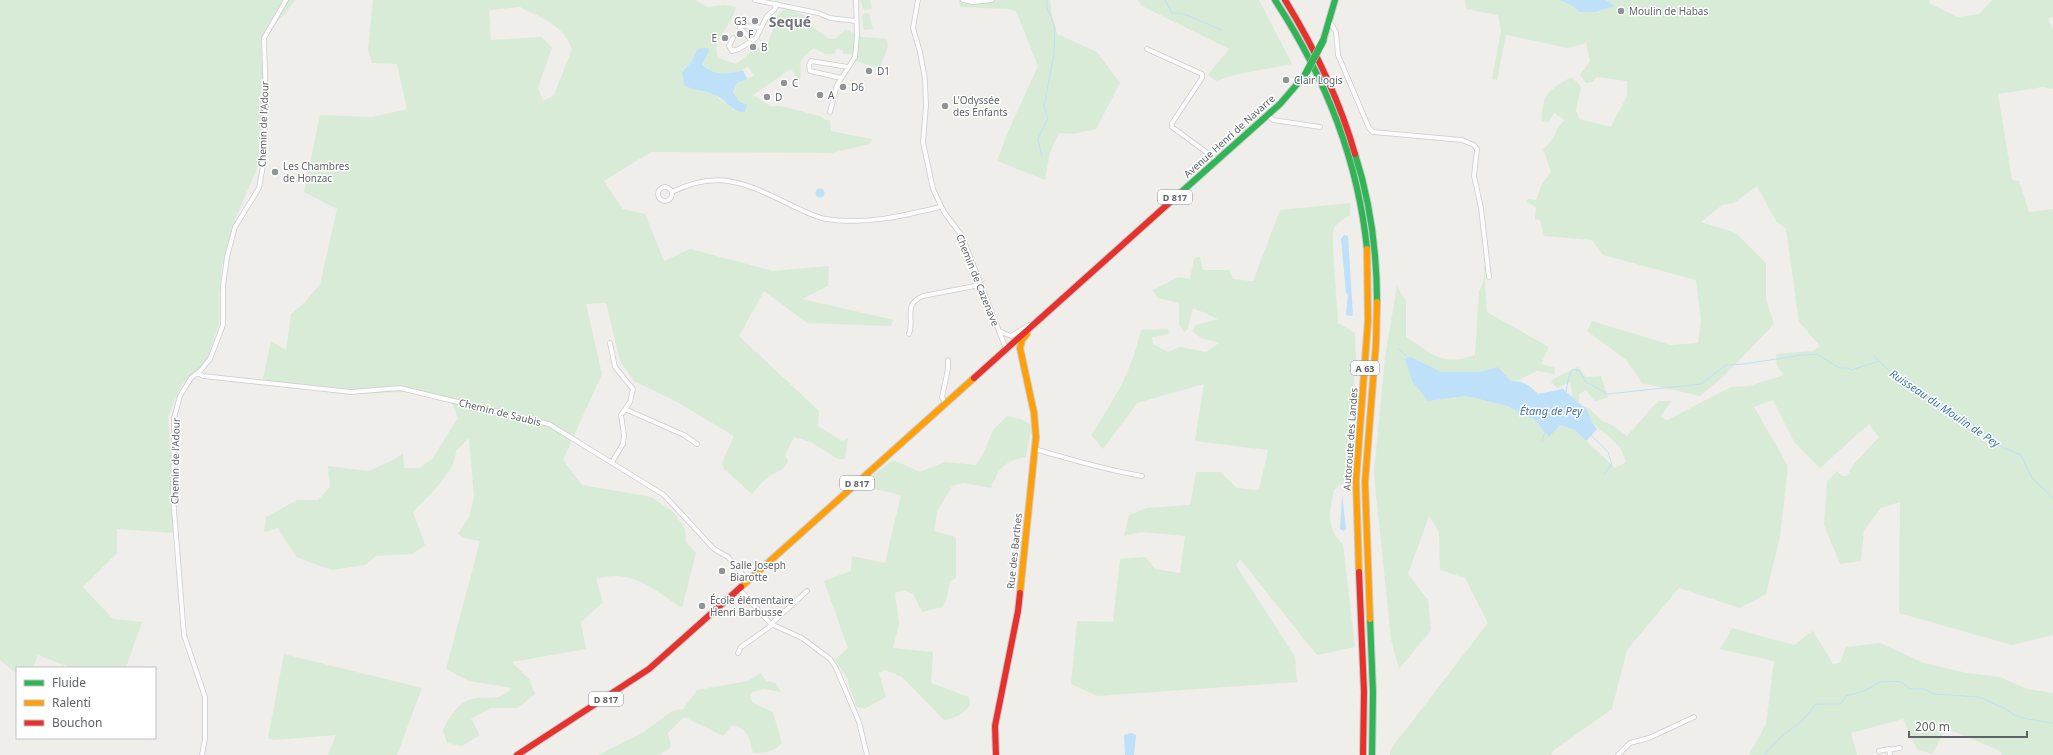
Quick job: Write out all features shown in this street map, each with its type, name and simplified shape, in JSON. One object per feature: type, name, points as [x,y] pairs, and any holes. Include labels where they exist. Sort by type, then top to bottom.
[{"type":"main road","name":"Autoroute des Landes","points":[[1275,0],[1297,34],[1320,77],[1343,136],[1365,228],[1369,275],[1368,332],[1356,500],[1364,679],[1363,755]]},
{"type":"main road","name":"Autoroute des Landes","points":[[1285,0],[1306,32],[1327,74],[1350,133],[1366,192],[1372,227],[1377,274],[1376,344],[1368,420],[1364,501],[1372,657],[1372,755]]},
{"type":"main road","name":"Avenue Henri de Navarre","points":[[1013,342],[1268,115],[1292,91],[1305,75],[1324,41],[1335,0]]},
{"type":"main road","points":[[1013,342],[1020,348],[1022,340],[1042,316]]},
{"type":"main road","name":"D 817","points":[[517,755],[640,677],[1013,342]]},
{"type":"main road","name":"Rue des Barthes","points":[[996,755],[995,726],[1018,611],[1034,449],[1035,418],[1020,348]]},
{"type":"street","name":"Chemin de l'Adour","points":[[202,755],[205,739],[205,697],[184,635],[173,497],[174,418],[180,396],[191,378],[210,360],[223,325],[223,286],[227,257],[235,227],[259,188],[263,166],[266,104],[264,38],[286,0]]},
{"type":"street","points":[[755,0],[777,4],[830,18],[856,21]]},
{"type":"street","points":[[830,112],[840,78],[855,57],[857,35],[856,0]]},
{"type":"street","name":"Chemin de Cazenave","points":[[918,0],[913,28],[920,52],[925,79],[926,106],[923,142],[932,189],[940,207],[962,236],[1006,349]]},
{"type":"street","points":[[963,0],[973,2],[992,0]]},
{"type":"street","points":[[733,38],[729,46],[732,51],[740,49],[758,37],[767,16],[774,10],[777,4]]},
{"type":"street","points":[[1330,22],[1336,32],[1338,56],[1350,79],[1369,128],[1373,132],[1462,140],[1474,145],[1477,149],[1474,176],[1481,208],[1489,277]]},
{"type":"street","points":[[752,41],[740,28],[740,25],[761,28]]},
{"type":"street","points":[[1147,49],[1202,74],[1202,78],[1172,123],[1172,127],[1217,160]]},
{"type":"street","points":[[840,78],[810,72],[811,61],[848,67]]},
{"type":"street","points":[[1268,115],[1273,120],[1320,127]]},
{"type":"street","points":[[672,192],[702,181],[740,182],[812,215],[837,220],[876,220],[940,207]]},
{"type":"street","points":[[909,334],[911,306],[915,300],[923,296],[980,285]]},
{"type":"street","points":[[998,330],[1007,335],[1014,335],[1042,316]]},
{"type":"street","points":[[998,330],[1013,342]]},
{"type":"street","points":[[610,343],[614,368],[633,389],[633,395],[621,415],[624,435],[623,444],[612,462]]},
{"type":"street","points":[[945,403],[942,397],[948,369],[948,360]]},
{"type":"street","name":"Chemin de Saubis","points":[[198,373],[203,376],[328,390],[361,392],[388,388],[408,390],[549,424],[664,495],[714,549],[728,557],[748,580]]},
{"type":"street","points":[[625,409],[684,435],[697,444]]},
{"type":"street","points":[[1034,449],[1070,457],[1108,470],[1142,476]]},
{"type":"street","points":[[739,589],[771,624],[802,638],[830,659],[836,668],[859,722],[867,755]]},
{"type":"street","points":[[738,653],[741,647],[771,624],[807,591]]},
{"type":"street","points":[[1618,755],[1630,742],[1649,738],[1694,717]]},
{"type":"street","points":[[1879,751],[1889,749],[1890,753],[1900,748]]},
{"type":"green space","points":[[0,0],[295,0],[284,15],[261,37],[264,103],[258,166],[232,227],[222,267],[219,294],[219,324],[209,354],[198,376],[182,384],[168,416],[174,533],[117,529],[117,553],[83,587],[113,619],[142,622],[126,667],[69,667],[38,655],[33,667],[16,667],[16,673],[0,660]]},
{"type":"green space","points":[[373,0],[696,0],[707,7],[725,5],[736,7],[731,20],[717,45],[718,58],[736,64],[753,50],[767,45],[776,22],[773,20],[786,8],[806,16],[813,27],[829,39],[835,39],[846,29],[862,37],[887,39],[888,46],[880,68],[856,61],[857,54],[843,54],[843,50],[836,49],[835,54],[825,54],[814,48],[802,59],[800,82],[791,69],[753,95],[770,106],[781,106],[830,120],[831,131],[872,139],[869,144],[832,153],[651,152],[604,181],[623,209],[645,214],[664,261],[690,249],[773,271],[829,266],[828,286],[802,299],[894,320],[890,326],[807,323],[764,291],[739,336],[819,411],[818,426],[842,441],[848,438],[845,459],[838,459],[811,442],[794,437],[785,455],[788,461],[786,465],[781,470],[766,479],[752,494],[724,469],[722,463],[734,436],[677,402],[634,381],[620,361],[606,303],[586,304],[602,374],[563,460],[582,485],[651,497],[674,513],[685,529],[686,542],[696,553],[682,608],[642,582],[631,578],[609,576],[596,579],[603,602],[581,622],[586,649],[512,662],[529,679],[535,694],[518,708],[490,708],[471,719],[480,735],[462,746],[447,743],[443,730],[450,717],[460,705],[475,698],[491,698],[501,696],[512,688],[469,681],[446,669],[480,541],[464,538],[458,534],[469,517],[474,497],[469,438],[456,451],[455,459],[440,484],[413,512],[425,545],[412,554],[376,556],[365,565],[332,570],[296,557],[278,528],[264,532],[266,517],[297,500],[318,500],[330,487],[328,466],[369,471],[393,460],[403,453],[404,468],[419,468],[432,459],[458,418],[450,398],[408,392],[344,394],[262,383],[271,341],[286,350],[291,314],[305,302],[320,284],[337,209],[304,192],[320,115],[372,117],[407,109],[397,64],[372,63],[368,49]],"holes":[[[520,7],[551,23],[563,34],[572,49],[554,95],[543,101],[538,88],[552,48],[542,37],[491,40],[489,10]],[[697,50],[709,52],[702,64],[718,73],[725,74],[737,72],[748,66],[754,76],[743,80],[735,86],[734,94],[739,101],[744,103],[735,111],[715,95],[690,88],[682,71],[691,62]]]},
{"type":"green space","points":[[860,0],[870,0],[872,9],[864,10]]},
{"type":"green space","points":[[959,0],[1050,0],[1052,16],[1057,34],[1097,52],[1120,83],[1096,129],[1073,134],[1059,133],[1050,152],[1045,180],[997,161],[1007,134],[1038,66],[1016,11],[1007,9],[960,7]]},
{"type":"green space","points":[[1138,0],[1259,0],[1292,64],[1234,75],[1217,81],[1208,75],[1229,49],[1142,6]]},
{"type":"green space","points":[[1465,0],[1559,0],[1571,5],[1580,12],[1596,12],[1614,6],[1606,0],[1929,0],[1930,4],[1958,17],[1979,14],[1992,0],[2053,0],[2053,16],[2048,19],[2053,29],[2053,89],[2043,87],[1998,94],[2012,180],[2019,181],[2029,212],[2053,209],[2053,635],[2012,645],[1899,613],[1900,502],[1881,508],[1864,530],[1861,561],[1840,564],[1824,525],[1827,481],[1837,471],[1842,476],[1847,476],[1854,464],[1879,437],[1869,424],[1820,468],[1794,442],[1773,400],[1754,407],[1788,466],[1780,537],[1766,594],[1740,608],[1679,588],[1627,650],[1612,709],[1554,750],[1551,755],[1390,755],[1390,750],[1488,623],[1465,578],[1440,570],[1439,532],[1429,516],[1408,574],[1428,600],[1431,630],[1399,669],[1391,639],[1374,474],[1385,357],[1397,286],[1406,301],[1406,337],[1438,357],[1454,360],[1464,358],[1475,355],[1479,291],[1484,281],[1484,266],[1486,266],[1485,285],[1487,312],[1549,347],[1541,364],[1555,368],[1554,374],[1537,371],[1519,380],[1511,381],[1498,367],[1478,372],[1442,372],[1411,357],[1428,401],[1466,396],[1507,406],[1535,420],[1549,437],[1560,425],[1575,430],[1615,468],[1626,462],[1618,445],[1582,414],[1575,404],[1570,382],[1557,388],[1551,382],[1553,379],[1578,367],[1586,377],[1601,376],[1608,397],[1595,402],[1586,390],[1579,394],[1579,404],[1590,409],[1602,421],[1612,425],[1627,436],[1658,401],[1672,401],[1660,417],[1667,420],[1731,387],[1749,386],[1784,375],[1777,366],[1776,354],[1813,351],[1820,346],[1799,322],[1786,229],[1776,221],[1757,186],[1734,203],[1722,205],[1701,222],[1736,233],[1766,263],[1766,299],[1774,324],[1724,376],[1700,396],[1642,383],[1626,360],[1587,331],[1592,321],[1671,345],[1698,343],[1701,321],[1696,280],[1603,255],[1592,240],[1544,236],[1540,220],[1535,219],[1536,207],[1527,202],[1528,199],[1536,200],[1542,184],[1551,172],[1543,149],[1550,143],[1559,127],[1565,120],[1554,113],[1548,123],[1542,121],[1543,105],[1548,94],[1558,85],[1572,77],[1581,87],[1576,111],[1579,119],[1611,127],[1627,96],[1627,81],[1597,77],[1592,82],[1586,83],[1580,75],[1590,61],[1586,43],[1568,48],[1506,35],[1497,80],[1492,79],[1501,31],[1498,15],[1466,9]]},
{"type":"green space","points":[[864,13],[869,13],[873,29],[864,30],[862,18]]},
{"type":"green space","points":[[1350,203],[1350,215],[1339,222],[1334,228],[1333,244],[1338,323],[1355,333],[1356,360],[1344,482],[1334,490],[1330,519],[1333,532],[1343,544],[1355,647],[1317,655],[1240,559],[1236,565],[1295,657],[1297,682],[1097,696],[1071,684],[1077,621],[1113,622],[1120,559],[1146,557],[1155,569],[1180,573],[1185,536],[1141,532],[1124,536],[1129,515],[1147,508],[1190,505],[1196,472],[1220,472],[1237,488],[1259,490],[1268,450],[1195,441],[1204,384],[1137,403],[1103,449],[1091,435],[1108,409],[1121,385],[1132,359],[1141,330],[1168,329],[1169,334],[1152,337],[1153,344],[1168,352],[1180,347],[1206,352],[1219,343],[1201,338],[1192,331],[1196,325],[1218,319],[1193,308],[1188,328],[1184,333],[1179,324],[1179,303],[1157,298],[1153,290],[1178,277],[1190,279],[1194,258],[1200,257],[1203,270],[1229,270],[1233,279],[1253,281],[1280,210]]},
{"type":"green space","points":[[1007,416],[1020,419],[1032,425],[1026,457],[1012,461],[1003,466],[991,488],[964,483],[952,486],[937,512],[934,531],[956,537],[956,578],[950,581],[946,601],[942,607],[922,612],[913,594],[903,590],[895,593],[899,623],[893,648],[933,652],[931,683],[969,697],[970,706],[958,715],[944,720],[902,677],[885,670],[879,673],[886,697],[864,709],[856,706],[847,678],[835,660],[848,648],[824,581],[851,571],[852,556],[885,563],[901,495],[865,487],[863,483],[893,460],[920,472],[945,462],[976,465],[982,456],[993,430]]},
{"type":"green space","points":[[1732,628],[1794,645],[1813,631],[1833,664],[1840,663],[1846,647],[1880,643],[1924,663],[1967,673],[2000,677],[2027,689],[2053,693],[2053,755],[2002,755],[2000,751],[1946,728],[1932,754],[1917,749],[1903,719],[1851,733],[1857,755],[1749,755],[1766,724],[1774,661],[1720,649]]},
{"type":"green space","points":[[284,654],[422,688],[397,755],[328,755],[336,735],[273,740],[268,738]]},
{"type":"green space","points":[[761,673],[766,681],[776,683],[781,692],[764,689],[752,692],[750,698],[753,703],[773,712],[782,743],[772,750],[753,753],[748,736],[738,727],[732,725],[723,736],[684,717],[668,733],[671,747],[659,755],[598,755],[644,732],[672,711],[683,709],[697,690],[748,681]]},
{"type":"water","points":[[1559,0],[1606,0],[1615,6],[1596,12],[1580,12],[1571,5]]},
{"type":"water","points":[[708,48],[709,52],[702,64],[711,71],[733,73],[743,70],[747,79],[737,83],[733,92],[739,101],[747,105],[745,112],[740,112],[732,108],[715,95],[684,85],[682,72],[691,62],[697,50]]},
{"type":"water","points":[[820,188],[825,193],[820,198],[815,193]]},
{"type":"water","points":[[1344,235],[1348,236],[1353,315],[1351,316],[1346,315],[1348,294],[1346,293],[1341,239]]},
{"type":"water","name":"Étang de Pey","points":[[1411,357],[1442,372],[1478,372],[1498,367],[1511,381],[1519,381],[1526,384],[1538,394],[1563,389],[1587,410],[1592,423],[1597,429],[1586,441],[1575,430],[1560,425],[1549,437],[1535,420],[1507,406],[1466,396],[1428,401],[1412,381],[1405,359]]},
{"type":"water","points":[[1342,494],[1346,529],[1344,531],[1340,529]]},
{"type":"water","points":[[1131,733],[1136,735],[1134,755],[1125,755],[1124,735]]},
{"type":"waterway","points":[[1042,156],[1038,139],[1048,118],[1044,107],[1054,54],[1055,27],[1047,7],[1047,0]]},
{"type":"waterway","points":[[1165,0],[1172,13],[1184,14],[1222,30]]},
{"type":"waterway","points":[[1399,349],[1408,358]]},
{"type":"waterway","name":"Ruisseau du Moulin de Pey","points":[[1566,392],[1569,376],[1573,369],[1579,370],[1586,382],[1608,394],[1701,384],[1726,365],[1744,364],[1802,355],[1817,354],[1839,368],[1848,368],[1851,370],[1879,361],[1897,378],[1961,417],[1964,423],[1971,424],[1989,436],[1999,446],[2021,455],[2032,478],[2053,498]]},
{"type":"waterway","name":"Ruisseau du Moulin de Pey","points":[[1874,356],[1879,361]]},
{"type":"waterway","points":[[1542,441],[1545,432]]},
{"type":"waterway","points":[[1591,435],[1608,452],[1612,464],[1605,473]]},
{"type":"waterway","points":[[1764,755],[1782,736],[1802,721],[1816,704],[1841,704],[1846,696],[1864,691],[1880,682],[1901,682],[1910,689],[1924,689],[1934,694],[1979,697],[2004,708],[2014,715],[2027,719],[2053,723]]},
{"type":"traffic: fast","points":[[1275,0],[1309,58],[1336,119],[1347,150],[1356,183],[1367,249]]},
{"type":"traffic: fast","points":[[1323,41],[1335,0]]},
{"type":"traffic: fast","points":[[1305,75],[1323,41]]},
{"type":"traffic: fast","points":[[1178,195],[1280,104],[1305,75]]},
{"type":"traffic: fast","points":[[1355,154],[1365,190],[1372,227],[1376,265],[1377,302]]},
{"type":"traffic: fast","points":[[1370,619],[1373,692],[1372,755]]},
{"type":"traffic: slow","points":[[1359,572],[1356,481],[1368,321],[1367,249]]},
{"type":"traffic: slow","points":[[1370,619],[1365,482],[1376,343],[1377,302]]},
{"type":"traffic: slow","points":[[1020,593],[1036,437],[1034,413],[1020,348],[1022,340],[1027,334]]},
{"type":"traffic: slow","points":[[741,587],[974,378]]},
{"type":"traffic: jam","points":[[1285,0],[1325,74],[1342,113],[1355,154]]},
{"type":"traffic: jam","points":[[974,378],[1178,195]]},
{"type":"traffic: jam","points":[[1359,572],[1364,692],[1363,755]]},
{"type":"traffic: jam","points":[[517,755],[649,669],[741,587]]},
{"type":"traffic: jam","points":[[996,755],[995,726],[1018,611],[1020,593]]},
{"type":"place","name":"Moulin de Habas","points":[[1621,11]]},
{"type":"place","name":"G3","points":[[755,21]]},
{"type":"place","name":"F","points":[[740,34]]},
{"type":"place","name":"E","points":[[725,38]]},
{"type":"place","name":"B","points":[[753,47]]},
{"type":"place","name":"D1","points":[[869,71]]},
{"type":"place","name":"Clair Logis","points":[[1286,80]]},
{"type":"place","name":"C","points":[[784,83]]},
{"type":"place","name":"D6","points":[[843,87]]},
{"type":"place","name":"A","points":[[820,95]]},
{"type":"place","name":"D","points":[[767,97]]},
{"type":"place","name":"L'Odyssée des Enfants","points":[[945,106]]},
{"type":"place","name":"Les Chambres de Honzac","points":[[275,172]]},
{"type":"place","name":"Salle Joseph Biarotte","points":[[722,571]]},
{"type":"place","name":"École élémentaire Henri Barbusse","points":[[702,606]]},
{"type":"district","name":"Sequé","points":[[790,21]]}]
